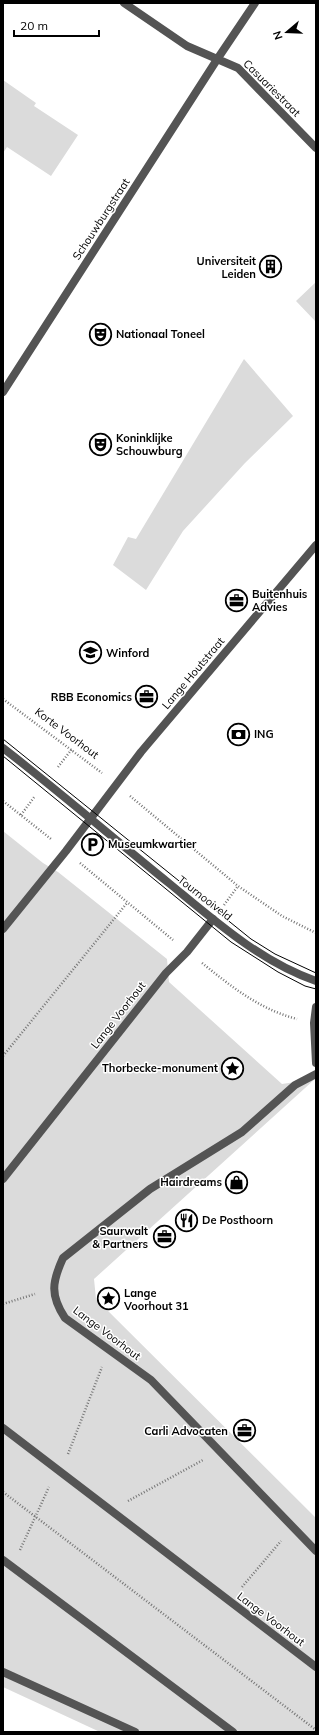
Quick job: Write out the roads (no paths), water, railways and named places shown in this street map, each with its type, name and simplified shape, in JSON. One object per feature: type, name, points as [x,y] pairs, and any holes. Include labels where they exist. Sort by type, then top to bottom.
[{"type":"street","name":"Casuariestraat","points":[[124,3],[187,46],[218,58],[238,68],[316,148]]},
{"type":"street","name":"Schouwburgstraat","points":[[3,392],[255,3]]},
{"type":"street","name":"Lange Houtstraat","points":[[90,819],[141,752],[316,545]]},
{"type":"street","points":[[3,748],[47,782],[90,819],[66,852],[3,929]]},
{"type":"street","name":"Tournooiveld","points":[[90,819],[213,919],[256,951],[305,978],[316,981]]},
{"type":"street","name":"Lange Voorhout","points":[[3,1179],[166,973],[187,952],[213,919]]},
{"type":"street","points":[[316,1007],[314,1023],[316,1063]]},
{"type":"street","name":"Lange Voorhout","points":[[316,1074],[295,1085],[242,1132],[150,1189],[63,1258],[56,1274],[53,1294],[58,1307],[65,1318],[151,1380],[316,1550]]},
{"type":"street","name":"Lange Voorhout","points":[[3,1428],[316,1667]]},
{"type":"street","points":[[3,1560],[233,1732]]},
{"type":"street","points":[[3,1672],[135,1732]]},
{"type":"tram line","points":[[3,739],[251,939],[275,954],[316,973]]},
{"type":"tram line","points":[[3,756],[231,942],[278,972],[305,986],[316,989]]},
{"type":"place","name":"Universiteit Leiden","points":[[271,267]]},
{"type":"place","name":"Nationaal Toneel","points":[[100,334]]},
{"type":"place","name":"Koninklijke Schouwburg","points":[[101,444]]},
{"type":"place","name":"Buitenhuis Advies","points":[[236,600]]},
{"type":"place","name":"Winford","points":[[90,653]]},
{"type":"place","name":"RBB Economics","points":[[147,697]]},
{"type":"place","name":"ING","points":[[239,734]]},
{"type":"place","name":"Museumkwartier","points":[[93,844]]},
{"type":"place","name":"Thorbecke-monument","points":[[233,1068]]},
{"type":"place","name":"Hairdreams","points":[[237,1182]]},
{"type":"place","name":"De Posthoorn","points":[[186,1220]]},
{"type":"place","name":"Saurwalt & Partners","points":[[164,1237]]},
{"type":"place","name":"Lange Voorhout 31","points":[[108,1299]]},
{"type":"place","name":"Carli Advocaten","points":[[244,1431]]}]
